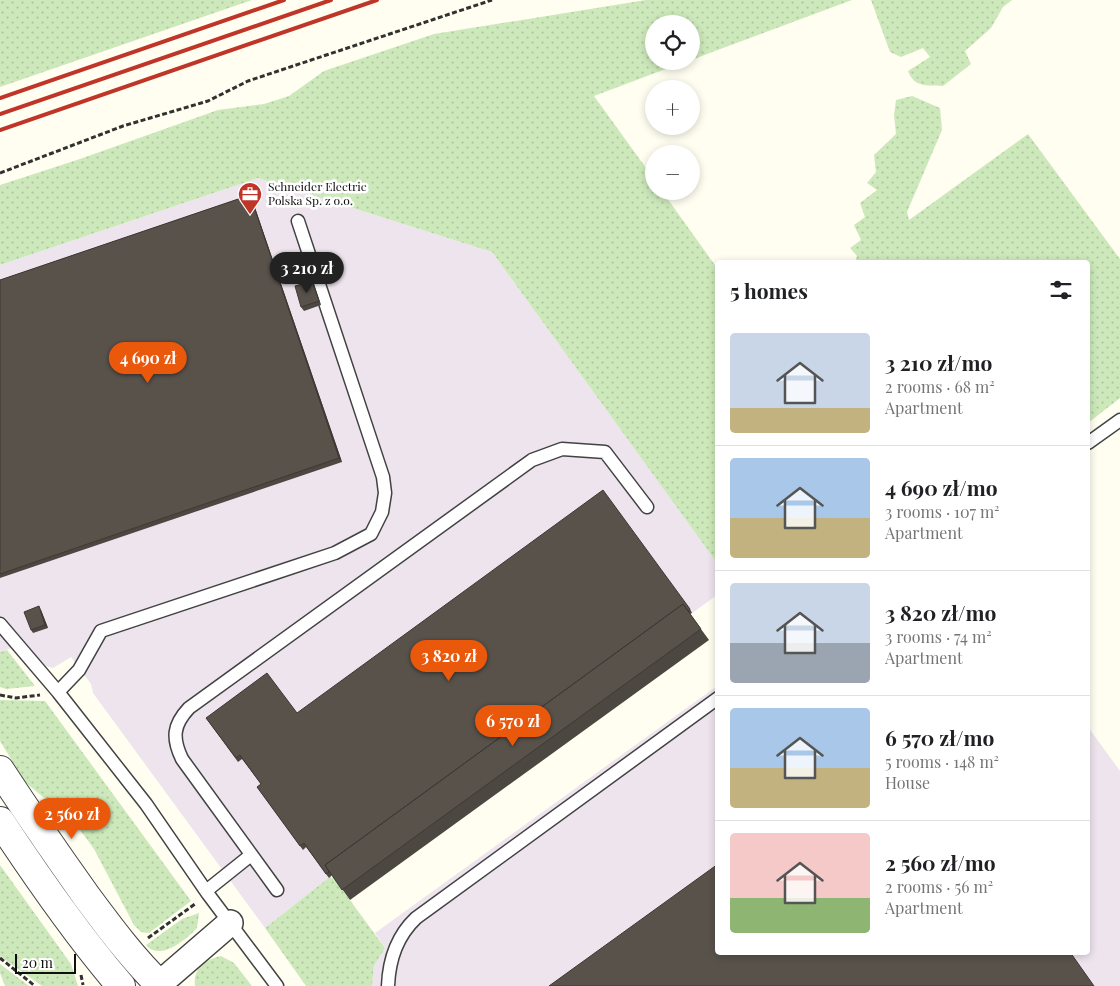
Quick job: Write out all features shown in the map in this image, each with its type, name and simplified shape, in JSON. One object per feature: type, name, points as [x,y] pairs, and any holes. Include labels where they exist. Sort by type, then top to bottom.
[{"type":"street","points":[[0,770],[59,858],[113,932],[159,986],[230,923]]},
{"type":"street","points":[[0,821],[105,968],[121,986]]},
{"type":"lane","points":[[58,692],[79,670],[101,631],[336,553],[370,534],[378,520],[382,512],[385,492],[383,477],[298,221]]},
{"type":"lane","points":[[1090,442],[1120,420]]},
{"type":"lane","points":[[277,890],[182,759],[176,747],[175,733],[179,718],[188,708],[532,460],[562,449],[604,452],[647,507]]},
{"type":"lane","points":[[0,624],[58,692],[146,804],[207,892],[277,986]]},
{"type":"lane","points":[[388,986],[391,959],[406,927],[416,918],[715,700]]},
{"type":"lane","points":[[207,892],[251,855]]},
{"type":"path","points":[[0,173],[123,126],[208,101],[248,81],[492,0]]},
{"type":"path","points":[[0,695],[16,698],[58,692]]},
{"type":"path","points":[[145,940],[207,892]]},
{"type":"path","points":[[0,958],[35,986]]},
{"type":"shaded area","points":[[258,178],[492,252],[715,560],[715,596],[329,878],[265,928],[93,693],[91,684],[71,657],[53,668],[45,666],[26,643],[0,652],[0,265]]},
{"type":"shaded area","points":[[715,687],[715,955],[1090,955],[1090,730],[1120,771],[1120,986],[372,986],[374,966],[385,948],[375,933]]},
{"type":"green space","points":[[0,0],[252,0],[0,87]]},
{"type":"green space","points":[[646,0],[852,0],[700,57],[700,15],[645,15],[645,70],[663,70],[594,96],[645,167],[645,200],[668,200],[715,265],[715,560],[492,252],[258,178],[0,265],[0,185],[218,110],[264,104],[289,96],[324,71],[434,34]]},
{"type":"green space","points":[[871,0],[1012,0],[1003,7],[991,28],[965,51],[971,64],[943,86],[918,83],[908,71],[930,57],[923,48],[901,57],[890,52]]},
{"type":"green space","points":[[912,96],[940,108],[942,130],[907,212],[909,220],[1028,134],[1120,259],[1120,398],[1090,421],[1090,260],[856,260],[857,256],[850,248],[861,240],[854,225],[865,217],[860,203],[877,190],[867,183],[876,172],[874,155],[896,134],[894,115],[896,100]]},
{"type":"green space","points":[[7,650],[35,686],[6,689],[0,687],[0,652]]},
{"type":"green space","points":[[0,700],[45,701],[191,901],[149,933],[141,932],[134,925],[94,849],[64,808],[43,797],[25,782],[0,741]]},
{"type":"green space","points":[[0,865],[71,964],[78,986],[42,986],[0,956]]},
{"type":"green space","points":[[331,876],[385,948],[374,966],[372,986],[306,986],[265,928]]},
{"type":"green space","points":[[199,913],[197,928],[180,943],[166,950],[158,951],[152,950],[146,945],[182,919]]},
{"type":"green space","points":[[221,956],[234,963],[252,986],[195,986],[196,974],[201,966]]},
{"type":"green space","points":[[0,964],[29,986],[5,986],[0,973]]},
{"type":"building","points":[[250,195],[339,458],[0,574],[0,280]]},
{"type":"building","points":[[312,281],[319,301],[301,307],[295,286]]},
{"type":"building","points":[[603,490],[690,609],[688,611],[683,604],[325,865],[329,872],[326,874],[304,843],[300,846],[257,787],[261,784],[240,755],[236,758],[206,718],[267,673],[297,713]]},
{"type":"building","points":[[683,604],[701,629],[342,890],[325,865]]},
{"type":"building","points":[[39,606],[45,625],[31,630],[24,612]]},
{"type":"building","points":[[715,866],[715,955],[1072,955],[1094,986],[549,986]]},
{"type":"railway","points":[[0,98],[284,0]]},
{"type":"railway","points":[[0,114],[331,0]]},
{"type":"railway","points":[[0,130],[377,0]]},
{"type":"place","name":"Schneider Electric Polska Sp. z o.o.","points":[[250,215]]}]
